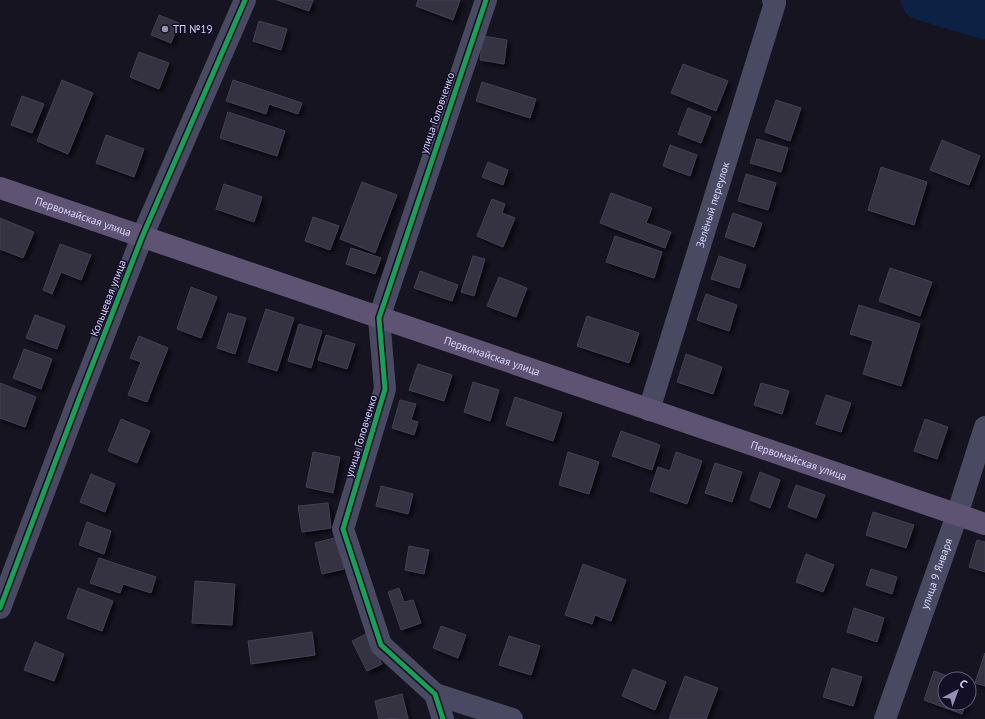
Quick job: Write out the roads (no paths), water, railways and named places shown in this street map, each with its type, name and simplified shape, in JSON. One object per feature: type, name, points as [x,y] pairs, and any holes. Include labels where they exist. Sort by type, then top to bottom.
[{"type":"main road","name":"Первомайская улица","points":[[0,188],[985,524]]},
{"type":"street","name":"Кольцевая улица","points":[[0,608],[142,237],[245,0]]},
{"type":"street","name":"улица Головченко","points":[[435,694],[381,645],[343,529],[385,389],[379,318],[486,0]]},
{"type":"street","name":"Зелёный переулок","points":[[649,410],[775,2],[773,0]]},
{"type":"street","name":"улица 9 Января","points":[[885,719],[957,515],[985,427]]},
{"type":"street","points":[[435,694],[443,719]]},
{"type":"street","points":[[435,694],[512,719]]},
{"type":"waterway","points":[[921,0],[985,19]]},
{"type":"place","name":"ТП №19","points":[[165,29]]}]
